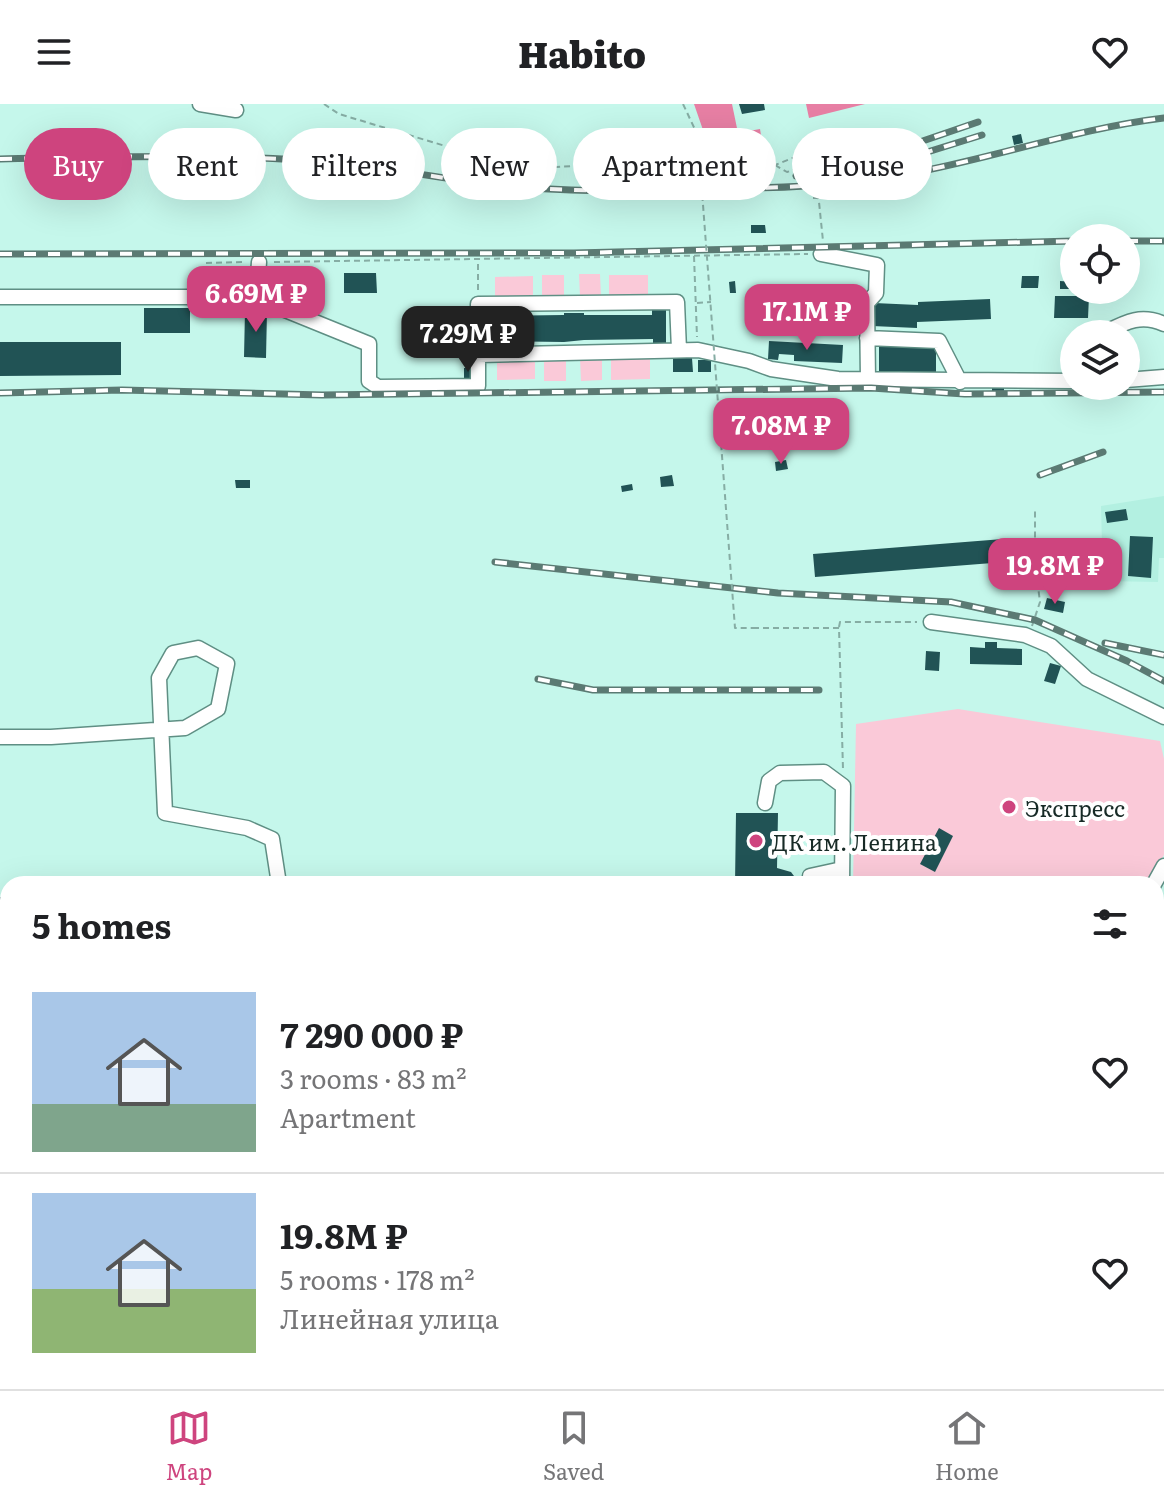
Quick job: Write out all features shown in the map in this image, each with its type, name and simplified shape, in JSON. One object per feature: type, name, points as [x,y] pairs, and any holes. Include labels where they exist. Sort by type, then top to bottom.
[{"type":"street","points":[[200,104],[236,110]]},
{"type":"street","points":[[821,254],[877,265],[876,293],[867,303],[868,380]]},
{"type":"street","points":[[259,262],[262,302]]},
{"type":"street","points":[[0,297],[193,297],[262,302],[369,344],[369,381],[378,387],[478,386],[478,304],[677,302],[679,350]]},
{"type":"street","points":[[1131,320],[1149,317],[1164,324]]},
{"type":"street","points":[[867,338],[939,341],[960,382]]},
{"type":"street","points":[[478,355],[698,350],[771,369],[838,379],[1060,381]]},
{"type":"street","points":[[1140,379],[1164,377]]},
{"type":"street","points":[[931,622],[1025,635],[1051,646],[1087,679],[1164,717]]},
{"type":"street","points":[[0,737],[51,737],[161,730],[185,728],[218,709],[227,664],[198,648],[173,653],[159,678],[161,730],[165,813],[247,828],[272,839],[278,876]]},
{"type":"street","points":[[765,803],[769,781],[780,773],[824,772],[843,786],[842,876],[810,876]]},
{"type":"path","points":[[324,104],[339,114],[472,154],[557,167],[573,166]]},
{"type":"path","points":[[683,104],[699,138],[735,628],[839,628]]},
{"type":"path","points":[[206,263],[821,254],[823,236],[819,202],[818,198],[813,198],[810,179],[797,169],[787,172],[776,166]]},
{"type":"path","points":[[694,256],[698,350]]},
{"type":"path","points":[[478,259],[478,304]]},
{"type":"path","points":[[695,303],[711,302]]},
{"type":"path","points":[[1025,635],[1035,620],[1040,602],[1035,563],[1035,509]]},
{"type":"path","points":[[842,754],[840,622],[931,622]]},
{"type":"shaded area","points":[[694,104],[732,104],[737,128],[702,128]]},
{"type":"shaded area","points":[[806,104],[865,104],[809,118]]},
{"type":"shaded area","points":[[579,274],[600,274],[601,297],[580,297]]},
{"type":"shaded area","points":[[542,275],[564,275],[564,297],[542,298]]},
{"type":"shaded area","points":[[609,275],[648,275],[648,296],[609,296]]},
{"type":"shaded area","points":[[533,276],[533,298],[495,298],[495,277]]},
{"type":"shaded area","points":[[580,357],[602,357],[602,380],[581,381]]},
{"type":"shaded area","points":[[544,358],[566,358],[566,381],[544,381]]},
{"type":"shaded area","points":[[650,358],[650,379],[611,380],[611,359]]},
{"type":"shaded area","points":[[535,359],[535,379],[497,380],[497,360]]},
{"type":"shaded area","points":[[1164,496],[1164,558],[1159,558],[1158,582],[1103,581],[1101,506]]},
{"type":"shaded area","name":"Экспресс","points":[[958,709],[1160,741],[1164,759],[1164,855],[1152,876],[853,876],[856,724]]},
{"type":"building","points":[[739,104],[764,104],[765,110],[742,114]]},
{"type":"building","points":[[1021,134],[1023,143],[1014,145],[1012,136]]},
{"type":"building","points":[[751,225],[765,225],[766,233],[751,233]]},
{"type":"building","points":[[344,273],[376,273],[377,293],[344,293]]},
{"type":"building","points":[[1022,276],[1039,276],[1038,288],[1021,288]]},
{"type":"building","points":[[735,281],[736,293],[730,293],[729,282]]},
{"type":"building","points":[[1055,296],[1060,296],[1060,304],[1089,304],[1088,318],[1054,318]]},
{"type":"building","points":[[990,299],[991,319],[917,322],[917,328],[872,326],[874,303],[918,305],[918,302]]},
{"type":"building","points":[[800,300],[824,301],[824,315],[799,314]]},
{"type":"building","points":[[652,306],[666,306],[666,347],[653,348],[653,339],[496,341],[496,350],[482,350],[482,308],[495,308],[495,316],[564,313],[652,315]]},
{"type":"building","points":[[144,308],[190,308],[190,333],[144,333]]},
{"type":"building","points":[[245,311],[267,311],[266,358],[244,357]]},
{"type":"building","points":[[769,341],[843,345],[842,363],[794,361],[794,355],[779,354],[778,360],[768,359]]},
{"type":"building","points":[[0,342],[121,342],[121,375],[0,376]]},
{"type":"building","points":[[879,346],[936,347],[936,374],[879,374]]},
{"type":"building","points":[[673,358],[692,358],[693,372],[673,372]]},
{"type":"building","points":[[698,360],[711,360],[711,372],[698,372]]},
{"type":"building","points":[[464,368],[473,368],[473,379],[464,379]]},
{"type":"building","points":[[992,387],[1004,387],[1004,393],[992,393]]},
{"type":"building","points":[[786,460],[788,469],[776,471],[775,462]]},
{"type":"building","points":[[672,475],[674,486],[661,487],[660,477]]},
{"type":"building","points":[[235,480],[250,480],[250,488],[236,488]]},
{"type":"building","points":[[632,484],[633,490],[622,492],[621,486]]},
{"type":"building","points":[[1126,509],[1128,520],[1107,523],[1105,512]]},
{"type":"building","points":[[1130,536],[1153,537],[1151,578],[1128,576]]},
{"type":"building","points":[[1003,539],[1005,562],[815,577],[813,554]]},
{"type":"building","points":[[1047,598],[1065,602],[1063,613],[1044,609]]},
{"type":"building","points":[[985,642],[997,642],[997,648],[1022,649],[1022,665],[970,664],[970,647],[985,648]]},
{"type":"building","points":[[926,651],[940,652],[939,671],[925,670]]},
{"type":"building","points":[[1050,663],[1061,666],[1055,684],[1044,681]]},
{"type":"building","name":"ДК им. Ленина","points":[[736,813],[778,813],[777,868],[794,876],[735,876]]},
{"type":"building","points":[[939,828],[953,836],[935,872],[920,864]]},
{"type":"railway","points":[[0,159],[244,157],[350,164],[494,185],[547,189],[636,191],[775,187],[902,175],[1103,128],[1164,118]]},
{"type":"railway","points":[[932,138],[978,122]]},
{"type":"railway","points":[[932,151],[982,135]]},
{"type":"railway","points":[[0,254],[574,253],[1060,241]]},
{"type":"railway","points":[[1140,241],[1164,241]]},
{"type":"railway","points":[[0,393],[122,390],[322,395],[871,388],[965,394],[1164,392]]},
{"type":"railway","points":[[1040,475],[1103,452]]},
{"type":"railway","points":[[495,562],[778,593],[951,602],[1035,620],[1164,681]]},
{"type":"railway","points":[[1105,643],[1164,655]]},
{"type":"railway","points":[[538,679],[593,690],[819,690]]},
{"type":"place","name":"Экспресс","points":[[1009,807]]},
{"type":"place","name":"ДК им. Ленина","points":[[756,841]]}]
